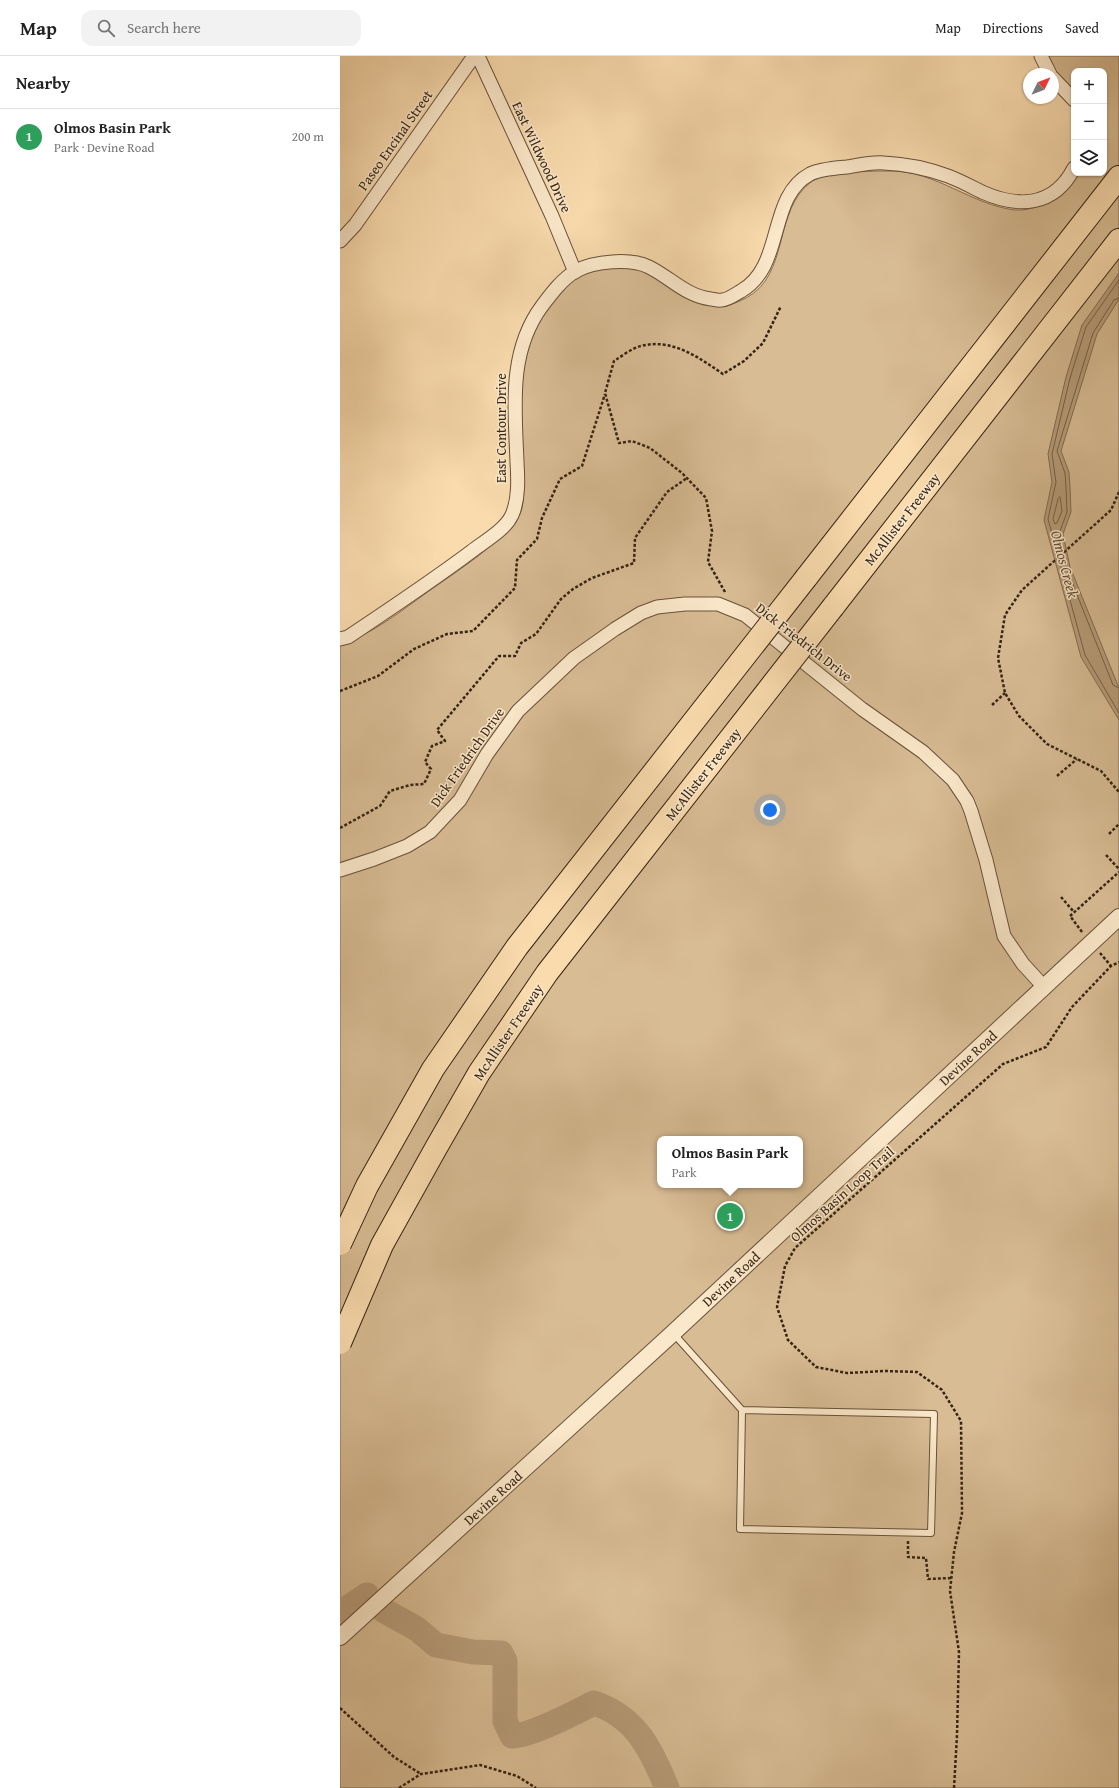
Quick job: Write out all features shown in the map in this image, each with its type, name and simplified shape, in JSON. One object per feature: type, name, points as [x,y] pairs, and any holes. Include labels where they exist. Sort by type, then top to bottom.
[{"type":"highway","points":[[340,1244],[367,1186],[433,1069],[517,947],[1119,177]]},
{"type":"highway","name":"McAllister Freeway","points":[[340,1343],[382,1245],[436,1148],[480,1073],[547,974],[1119,240]]},
{"type":"street","name":"Paseo Encinal Street","points":[[340,241],[355,225],[474,56]]},
{"type":"street","name":"East Wildwood Drive","points":[[478,56],[552,216],[575,272]]},
{"type":"street","points":[[1042,56],[1047,68]]},
{"type":"street","points":[[1059,84],[1071,97]]},
{"type":"street","name":"East Contour Drive","points":[[340,639],[348,637],[428,583],[499,531],[512,515],[518,485],[515,383],[519,354],[537,313],[556,290],[575,272],[601,264],[627,261],[648,267],[687,292],[699,297],[722,300],[742,291],[754,282],[760,275],[776,238],[780,214],[792,190],[810,174],[880,162],[913,165],[951,177],[985,193],[1012,201],[1037,202],[1053,193],[1069,178],[1071,174]]},
{"type":"street","name":"Dick Friedrich Drive","points":[[340,870],[407,846],[430,832],[460,800],[487,754],[518,711],[574,658],[615,629],[642,613],[657,608],[685,604],[718,604],[745,615],[862,709],[923,752],[953,780],[967,801],[971,811],[986,860],[1004,936],[1023,964],[1044,987]]},
{"type":"street","name":"Devine Road","points":[[340,1637],[673,1334],[1044,987],[1092,944],[1119,917]]},
{"type":"lane","points":[[673,1334],[742,1410],[740,1529],[932,1533],[934,1414],[742,1410]]},
{"type":"path","points":[[340,691],[378,676],[414,650],[447,634],[473,631],[515,588],[517,560],[537,539],[542,518],[560,479],[582,466],[614,361],[640,346],[660,344],[686,350],[723,374],[744,361],[763,343],[781,306]]},
{"type":"path","points":[[605,394],[619,443],[632,441],[650,448],[687,478],[706,498],[712,531],[708,562],[727,594]]},
{"type":"path","points":[[340,828],[380,806],[390,791],[410,785],[424,784],[431,770],[425,762],[432,746],[445,741],[437,730],[486,670],[499,656],[515,656],[521,643],[536,634],[561,600],[573,588],[592,578],[634,563],[634,538],[667,492],[687,478]]},
{"type":"path","points":[[1119,492],[1111,510],[1037,574],[1022,590],[1005,615],[998,658],[1005,693],[1019,716],[1047,744],[1101,771],[1119,792]]},
{"type":"path","points":[[992,705],[1005,693]]},
{"type":"path","points":[[1057,776],[1077,759]]},
{"type":"path","points":[[1109,834],[1119,824]]},
{"type":"path","points":[[1092,944],[1070,916],[1119,871],[1106,856]]},
{"type":"path","points":[[1061,897],[1074,912]]},
{"type":"path","name":"Olmos Basin Loop Trail","points":[[954,1788],[957,1735],[958,1652],[950,1591],[962,1513],[961,1420],[942,1390],[917,1372],[885,1371],[847,1373],[816,1367],[788,1340],[777,1307],[786,1266],[795,1248],[1003,1064],[1046,1047],[1072,1007],[1111,966],[1119,962]]},
{"type":"path","points":[[908,1533],[908,1557],[926,1558],[928,1579],[951,1578]]},
{"type":"path","points":[[340,1708],[394,1757],[421,1774]]},
{"type":"path","points":[[399,1788],[421,1774],[480,1765],[518,1776],[536,1788]]},
{"type":"shaded area","points":[[1047,56],[1119,56],[1119,1788],[340,1788],[340,644],[352,640],[375,628],[465,566],[503,535],[520,514],[524,495],[522,382],[526,352],[533,330],[545,310],[560,291],[578,277],[588,272],[607,267],[624,266],[639,269],[693,297],[724,306],[736,303],[746,298],[760,288],[776,259],[791,209],[799,194],[811,182],[818,178],[850,172],[907,172],[939,182],[984,202],[1015,210],[1033,208],[1042,204],[1059,194],[1076,176],[1107,176],[1107,68],[1071,68],[1071,89],[1059,76],[1059,68],[1053,68]]},
{"type":"water","name":"Olmos Creek","points":[[1119,273],[1119,299],[1097,334],[1061,451],[1069,472],[1071,512],[1063,534],[1070,567],[1119,688],[1119,720],[1081,657],[1044,520],[1052,482],[1048,454],[1066,377],[1082,325]]},
{"type":"waterway","points":[[340,1613],[367,1595]]},
{"type":"waterway","points":[[383,1610],[417,1629],[436,1645],[473,1652],[501,1653],[505,1661],[505,1721],[512,1736],[542,1728],[594,1703],[609,1709],[621,1717],[640,1736],[655,1760],[667,1788]]},
{"type":"place","name":"Olmos Basin Park","points":[[730,1216]]}]
